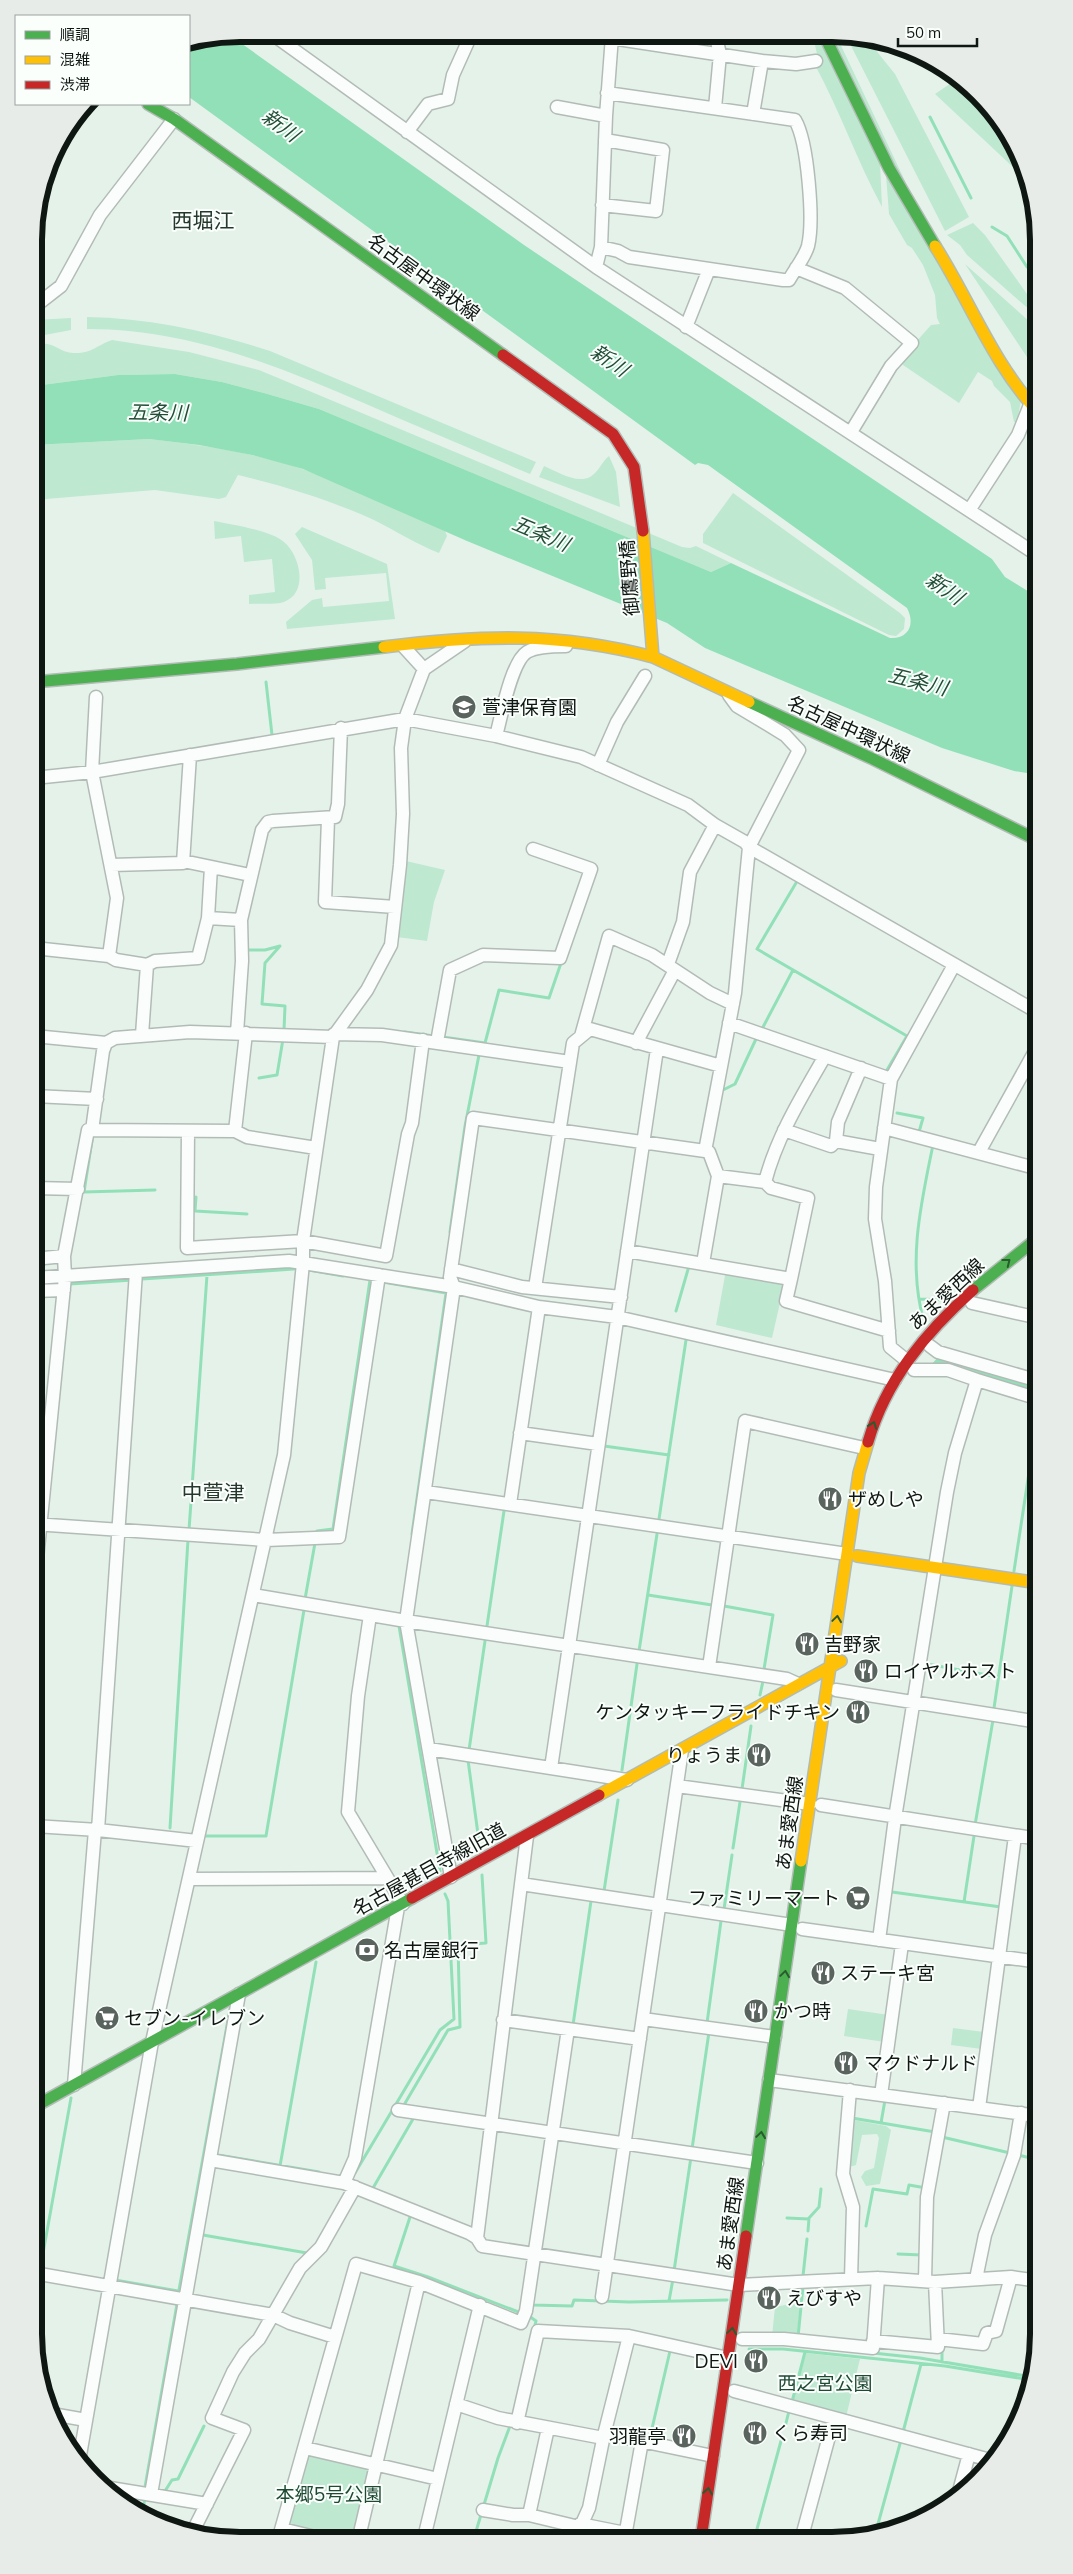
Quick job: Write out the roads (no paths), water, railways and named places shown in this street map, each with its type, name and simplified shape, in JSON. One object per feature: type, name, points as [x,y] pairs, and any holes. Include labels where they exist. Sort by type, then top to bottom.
[{"type":"main road","points":[[827,42],[886,163],[913,212],[941,256],[990,347],[1030,402]]},
{"type":"main road","name":"名古屋中環状線","points":[[150,105],[174,119],[613,434],[634,467],[641,507]]},
{"type":"main road","name":"御鷹野橋","points":[[641,507],[652,652]]},
{"type":"main road","name":"名古屋中環状線","points":[[42,681],[233,665],[470,638],[564,637],[652,652],[727,692],[873,759],[1030,837]]},
{"type":"main road","name":"あま愛西線","points":[[815,1805],[830,1667],[852,1555],[876,1449],[890,1412],[910,1365],[931,1328],[968,1292],[1030,1244]]},
{"type":"main road","name":"あま愛西線","points":[[701,2532],[728,2358],[745,2284],[815,1805],[841,1661],[864,1448],[879,1409],[895,1380],[972,1303],[1030,1258]]},
{"type":"main road","points":[[852,1555],[1030,1582]]},
{"type":"main road","name":"名古屋甚目寺線旧道","points":[[42,2103],[841,1661]]},
{"type":"main road","name":"あま愛西線","points":[[713,2532],[742,2339],[745,2284],[757,2163],[775,2080],[776,2038],[797,1927]]},
{"type":"street","points":[[285,42],[407,132],[596,266],[686,327],[1030,549]]},
{"type":"street","points":[[407,132],[428,104],[448,99],[453,74],[468,42]]},
{"type":"street","points":[[596,266],[601,247],[604,140],[611,42]]},
{"type":"street","points":[[643,42],[762,61],[796,64],[816,61]]},
{"type":"street","points":[[715,108],[720,54],[717,42]]},
{"type":"street","points":[[753,114],[762,61]]},
{"type":"street","points":[[601,247],[618,251],[629,257],[789,280],[808,245],[809,195],[805,144],[795,120],[607,93]]},
{"type":"street","points":[[557,107],[606,116]]},
{"type":"street","points":[[42,301],[61,286],[100,215],[174,119]]},
{"type":"street","points":[[602,205],[656,211],[663,150],[604,140]]},
{"type":"street","points":[[796,268],[845,288],[912,343],[890,366],[851,432]]},
{"type":"street","points":[[686,327],[709,269]]},
{"type":"street","points":[[970,509],[1005,458],[1016,430],[1030,415]]},
{"type":"street","points":[[81,2451],[152,2042],[284,1455],[303,1263],[303,1241],[334,1036],[367,990],[382,966],[391,945],[403,814],[401,748],[405,719],[424,669],[470,638]]},
{"type":"street","points":[[496,736],[511,682],[523,655],[532,650],[567,646],[582,640]]},
{"type":"street","points":[[403,646],[424,669]]},
{"type":"street","points":[[598,765],[617,722],[645,676]]},
{"type":"street","points":[[705,1151],[733,1004],[749,847],[799,750],[785,735],[737,706],[727,692]]},
{"type":"street","points":[[96,697],[92,772],[117,898],[109,956]]},
{"type":"street","points":[[42,777],[92,772],[341,728],[405,719],[496,736],[581,757],[688,805],[715,825],[745,842],[749,847],[1030,1008]]},
{"type":"street","points":[[235,1131],[242,1033],[241,920],[250,875],[262,830],[268,822],[335,817],[338,804],[341,728]]},
{"type":"street","points":[[183,861],[190,754]]},
{"type":"street","points":[[328,819],[325,902],[395,907]]},
{"type":"street","points":[[636,1043],[671,967],[683,922],[690,872],[715,825]]},
{"type":"street","points":[[437,1042],[450,970],[483,955],[560,958],[591,869],[533,849]]},
{"type":"street","points":[[110,865],[183,861],[250,875]]},
{"type":"street","points":[[42,949],[109,956],[116,960],[147,965],[155,962],[198,958],[208,918],[211,867]]},
{"type":"street","points":[[208,918],[241,920]]},
{"type":"street","points":[[581,1036],[609,936],[671,967],[733,1004]]},
{"type":"street","points":[[142,1035],[147,965]]},
{"type":"street","points":[[954,965],[891,1078],[880,1149],[875,1220],[885,1281],[885,1306],[890,1347],[910,1365],[948,1370],[1030,1396]]},
{"type":"street","points":[[729,1023],[891,1078]]},
{"type":"street","points":[[535,1288],[573,1043],[590,1030],[721,1066]]},
{"type":"street","points":[[42,1037],[106,1043],[115,1038],[142,1035],[242,1033],[334,1036],[382,1035],[570,1062]]},
{"type":"street","points":[[188,1131],[187,1248],[303,1241],[386,1256],[408,1134],[412,1123],[423,1040]]},
{"type":"street","points":[[92,1130],[106,1043]]},
{"type":"street","points":[[551,1768],[657,1049]]},
{"type":"street","points":[[765,1182],[770,1162],[784,1130],[825,1056]]},
{"type":"street","points":[[979,1152],[1030,1060]]},
{"type":"street","points":[[784,1130],[832,1146],[836,1140],[838,1122],[861,1068]]},
{"type":"street","points":[[42,1096],[97,1099]]},
{"type":"street","points":[[452,1877],[406,1621],[454,1287],[450,1277],[474,1118],[709,1152],[718,1176],[703,1263]]},
{"type":"street","points":[[884,1128],[1030,1166]]},
{"type":"street","points":[[42,1481],[65,1283],[64,1256],[88,1130],[235,1131],[247,1137],[316,1148]]},
{"type":"street","points":[[836,1140],[880,1149]]},
{"type":"street","points":[[718,1176],[765,1182],[771,1188],[808,1198],[786,1301],[889,1331]]},
{"type":"street","points":[[42,1188],[78,1189]]},
{"type":"street","points":[[627,1251],[791,1280]]},
{"type":"street","points":[[42,1258],[64,1256]]},
{"type":"street","points":[[42,1289],[65,1283],[136,1272],[288,1262],[303,1263],[454,1287],[539,1307],[617,1317],[895,1380]]},
{"type":"street","points":[[451,1269],[535,1288],[621,1297]]},
{"type":"street","points":[[74,2085],[119,1530],[136,1272]]},
{"type":"street","points":[[42,1524],[266,1540],[339,1537],[379,1275]]},
{"type":"street","points":[[42,1279],[65,1283]]},
{"type":"street","points":[[972,1303],[1030,1316]]},
{"type":"street","points":[[510,1504],[539,1307]]},
{"type":"street","points":[[930,1346],[938,1352],[1030,1378]]},
{"type":"street","points":[[879,1940],[895,1818],[935,1567],[954,1459],[977,1380]]},
{"type":"street","points":[[709,1667],[745,1421],[864,1448]]},
{"type":"street","points":[[520,1433],[598,1444]]},
{"type":"street","points":[[426,1492],[852,1555]]},
{"type":"street","points":[[254,1595],[406,1621],[788,1679],[798,1684]]},
{"type":"street","points":[[196,2527],[244,2430],[212,2418],[233,2372],[245,2353],[259,2339],[300,2268],[320,2247],[350,2185],[400,1905],[387,1878],[348,1812],[358,1696],[370,1615]]},
{"type":"street","points":[[836,1690],[914,1704],[1030,1721]]},
{"type":"street","points":[[429,1749],[627,1780]]},
{"type":"street","points":[[602,2297],[682,1750]]},
{"type":"street","points":[[676,1786],[1030,1838]]},
{"type":"street","points":[[42,1827],[96,1830],[197,1841]]},
{"type":"street","points":[[477,2238],[527,1836]]},
{"type":"street","points":[[979,2108],[1015,1836]]},
{"type":"street","points":[[189,1879],[387,1878]]},
{"type":"street","points":[[521,1884],[902,1944],[1030,1961]]},
{"type":"street","points":[[881,2094],[902,1944]]},
{"type":"street","points":[[151,2494],[239,1994]]},
{"type":"street","points":[[643,2019],[776,2038]]},
{"type":"street","points":[[503,2020],[640,2039]]},
{"type":"street","points":[[280,2532],[356,2264],[419,2282],[521,2323],[526,2311],[568,2029]]},
{"type":"street","points":[[775,2080],[1030,2114]]},
{"type":"street","points":[[850,2090],[843,2174],[853,2207],[852,2279]]},
{"type":"street","points":[[873,2341],[938,2347],[930,2281],[927,2197],[944,2103]]},
{"type":"street","points":[[398,2110],[757,2163]]},
{"type":"street","points":[[976,2279],[985,2234],[1014,2155],[1021,2113]]},
{"type":"street","points":[[210,2160],[350,2185],[477,2238],[482,2246],[535,2254],[745,2284],[878,2278],[930,2281],[1011,2277],[1030,2279]]},
{"type":"street","points":[[42,2274],[273,2315],[290,2324],[335,2337]]},
{"type":"street","points":[[938,2339],[983,2344],[987,2332],[996,2331],[1011,2277]]},
{"type":"street","points":[[742,2339],[784,2339],[873,2348],[878,2278]]},
{"type":"street","points":[[360,2532],[419,2282]]},
{"type":"street","points":[[425,2532],[480,2305]]},
{"type":"street","points":[[517,2423],[538,2331],[629,2336],[728,2358]]},
{"type":"street","points":[[578,2530],[589,2508],[604,2435],[629,2336]]},
{"type":"street","points":[[734,2391],[986,2459]]},
{"type":"street","points":[[456,2404],[517,2423],[598,2437],[604,2435],[642,2441],[713,2456]]},
{"type":"street","points":[[60,2416],[86,2420]]},
{"type":"street","points":[[803,2532],[834,2418]]},
{"type":"street","points":[[529,2515],[548,2428]]},
{"type":"street","points":[[483,2510],[513,2515],[529,2515],[578,2530],[626,2531],[642,2441]]},
{"type":"street","points":[[305,2448],[438,2479]]},
{"type":"street","points":[[961,2484],[969,2454]]},
{"type":"street","points":[[118,2489],[207,2504]]},
{"type":"water","points":[[239,42],[524,245],[992,559],[1005,577],[1030,592],[1030,774],[1014,771],[942,748],[705,648],[667,623],[467,541],[303,469],[252,455],[199,445],[149,439],[42,445],[42,385],[118,375],[175,374],[222,382],[264,393],[319,409],[711,572],[731,563],[890,638],[897,638],[906,633],[911,619],[907,608],[708,465],[698,463],[695,465],[190,98],[190,49]]},
{"type":"water","points":[[939,1356],[1030,1382],[1030,1392],[931,1365]]},
{"type":"waterway","points":[[930,117],[971,198]]},
{"type":"waterway","points":[[992,227],[1007,236],[1027,267]]},
{"type":"waterway","points":[[266,682],[272,735]]},
{"type":"waterway","points":[[796,883],[757,949],[907,1036],[887,1070]]},
{"type":"waterway","points":[[245,950],[265,950],[280,946],[265,963],[262,1004],[285,1006],[284,1030]]},
{"type":"waterway","points":[[443,1037],[485,1043],[499,990],[549,998],[561,963]]},
{"type":"waterway","points":[[762,1029],[793,970]]},
{"type":"waterway","points":[[405,1032],[434,1036]]},
{"type":"waterway","points":[[259,1078],[277,1075],[283,1039]]},
{"type":"waterway","points":[[721,1091],[735,1084],[756,1039]]},
{"type":"waterway","points":[[450,1232],[465,1126],[479,1055]]},
{"type":"waterway","points":[[897,1113],[923,1118],[919,1132]]},
{"type":"waterway","points":[[92,1140],[84,1192],[155,1190]]},
{"type":"waterway","points":[[924,1322],[919,1300],[916,1255],[920,1211],[933,1145]]},
{"type":"waterway","points":[[196,1197],[195,1211],[247,1214]]},
{"type":"waterway","points":[[676,1311],[689,1266]]},
{"type":"waterway","points":[[142,1279],[294,1269]]},
{"type":"waterway","points":[[309,1270],[343,1276]]},
{"type":"waterway","points":[[189,1530],[207,1275]]},
{"type":"waterway","points":[[69,1284],[133,1280]]},
{"type":"waterway","points":[[317,1533],[317,1531],[333,1529],[370,1280]]},
{"type":"waterway","points":[[383,1282],[446,1293],[412,1534]]},
{"type":"waterway","points":[[42,1285],[59,1284]]},
{"type":"waterway","points":[[920,1299],[944,1300]]},
{"type":"waterway","points":[[659,1519],[686,1340]]},
{"type":"waterway","points":[[604,1446],[669,1455]]},
{"type":"waterway","points":[[1014,1571],[1030,1466]]},
{"type":"waterway","points":[[487,1626],[504,1511]]},
{"type":"waterway","points":[[639,1651],[657,1534]]},
{"type":"waterway","points":[[170,1828],[188,1540]]},
{"type":"waterway","points":[[305,1599],[315,1543]]},
{"type":"waterway","points":[[994,1708],[1012,1586]]},
{"type":"waterway","points":[[648,1595],[712,1605]]},
{"type":"waterway","points":[[724,1606],[773,1615],[764,1669]]},
{"type":"waterway","points":[[206,1836],[266,1836],[304,1610]]},
{"type":"waterway","points":[[399,1626],[440,1871]]},
{"type":"waterway","points":[[469,1750],[485,1641]]},
{"type":"waterway","points":[[622,1770],[637,1664]]},
{"type":"waterway","points":[[927,1664],[998,1677]]},
{"type":"waterway","points":[[760,1695],[763,1681]]},
{"type":"waterway","points":[[975,1825],[993,1720]]},
{"type":"waterway","points":[[742,1789],[751,1726]]},
{"type":"waterway","points":[[468,1760],[480,1849]]},
{"type":"waterway","points":[[604,1891],[618,1800]]},
{"type":"waterway","points":[[733,1848],[740,1802]]},
{"type":"waterway","points":[[964,1902],[974,1836]]},
{"type":"waterway","points":[[724,1909],[732,1855]]},
{"type":"waterway","points":[[404,2105],[448,2030],[460,2027],[458,1945],[486,1943],[482,1875]]},
{"type":"waterway","points":[[892,1892],[1001,1907]]},
{"type":"waterway","points":[[355,2173],[440,2030],[454,2019],[448,1901],[445,1894]]},
{"type":"waterway","points":[[573,2025],[591,1901]]},
{"type":"waterway","points":[[707,2023],[721,1921]]},
{"type":"waterway","points":[[280,2166],[316,1962]]},
{"type":"waterway","points":[[179,2290],[230,2009]]},
{"type":"waterway","points":[[692,2149],[709,2032]]},
{"type":"waterway","points":[[42,2259],[71,2098]]},
{"type":"waterway","points":[[881,2123],[885,2100]]},
{"type":"waterway","points":[[852,2118],[935,2132]]},
{"type":"waterway","points":[[373,2188],[413,2119]]},
{"type":"waterway","points":[[942,2137],[1010,2153]]},
{"type":"waterway","points":[[218,2155],[319,2172]]},
{"type":"waterway","points":[[1018,2155],[1030,2158]]},
{"type":"waterway","points":[[674,2271],[691,2157]]},
{"type":"waterway","points":[[866,2226],[873,2189],[907,2194],[909,2185],[926,2188]]},
{"type":"waterway","points":[[808,2231],[809,2218],[819,2207],[821,2189]]},
{"type":"waterway","points":[[410,2217],[394,2266],[521,2313]]},
{"type":"waterway","points":[[787,2218],[809,2219]]},
{"type":"waterway","points":[[203,2235],[307,2253]]},
{"type":"waterway","points":[[803,2276],[807,2239]]},
{"type":"waterway","points":[[898,2254],[922,2255]]},
{"type":"waterway","points":[[669,2301],[673,2279]]},
{"type":"waterway","points":[[115,2280],[178,2291]]},
{"type":"waterway","points":[[798,2337],[803,2286]]},
{"type":"waterway","points":[[532,2303],[532,2305],[572,2306],[574,2300],[629,2302],[727,2300]]},
{"type":"waterway","points":[[145,2487],[177,2304]]},
{"type":"waterway","points":[[529,2316],[536,2321],[534,2329]]},
{"type":"waterway","points":[[942,2348],[942,2362]]},
{"type":"waterway","points":[[749,2349],[783,2349],[945,2366],[1025,2379]]},
{"type":"waterway","points":[[650,2437],[670,2351]]},
{"type":"waterway","points":[[792,2402],[805,2352]]},
{"type":"waterway","points":[[873,2353],[920,2358],[1026,2376]]},
{"type":"waterway","points":[[903,2432],[921,2364]]},
{"type":"waterway","points":[[785,2427],[789,2411]]},
{"type":"waterway","points":[[158,2490],[165,2491],[172,2480],[178,2479],[204,2426]]},
{"type":"waterway","points":[[476,2532],[498,2458],[510,2426]]},
{"type":"waterway","points":[[877,2527],[901,2440]]},
{"type":"waterway","points":[[756,2532],[781,2441]]},
{"type":"waterway","points":[[143,2506],[145,2498]]},
{"type":"place","name":"萱津保育園","points":[[464,707]]},
{"type":"place","name":"ザめしや","points":[[830,1499]]},
{"type":"place","name":"吉野家","points":[[807,1644]]},
{"type":"place","name":"ロイヤルホスト","points":[[866,1671]]},
{"type":"place","name":"ケンタッキーフライドチキン","points":[[858,1712]]},
{"type":"place","name":"りょうま","points":[[759,1755]]},
{"type":"place","name":"ファミリーマート","points":[[858,1898]]},
{"type":"place","name":"名古屋銀行","points":[[367,1950]]},
{"type":"place","name":"ステーキ宮","points":[[823,1973]]},
{"type":"place","name":"かつ時","points":[[756,2011]]},
{"type":"place","name":"セブン-イレブン","points":[[107,2018]]},
{"type":"place","name":"マクドナルド","points":[[846,2063]]},
{"type":"place","name":"えびすや","points":[[769,2298]]},
{"type":"place","name":"DEVI","points":[[756,2361]]},
{"type":"place","name":"くら寿司","points":[[755,2433]]},
{"type":"place","name":"羽龍亭","points":[[684,2436]]},
{"type":"district","name":"西堀江","points":[[203,220]]},
{"type":"district","name":"中萱津","points":[[213,1492]]},
{"type":"water label","name":"新川","points":[[281,125]]},
{"type":"water label","name":"新川","points":[[610,360]]},
{"type":"water label","name":"五条川","points":[[158,412]]},
{"type":"water label","name":"五条川","points":[[541,533]]},
{"type":"water label","name":"新川","points":[[945,588]]},
{"type":"water label","name":"五条川","points":[[918,681]]},
{"type":"park label","name":"西之宮公園","points":[[825,2383]]},
{"type":"park label","name":"本郷5号公園","points":[[329,2494]]}]
